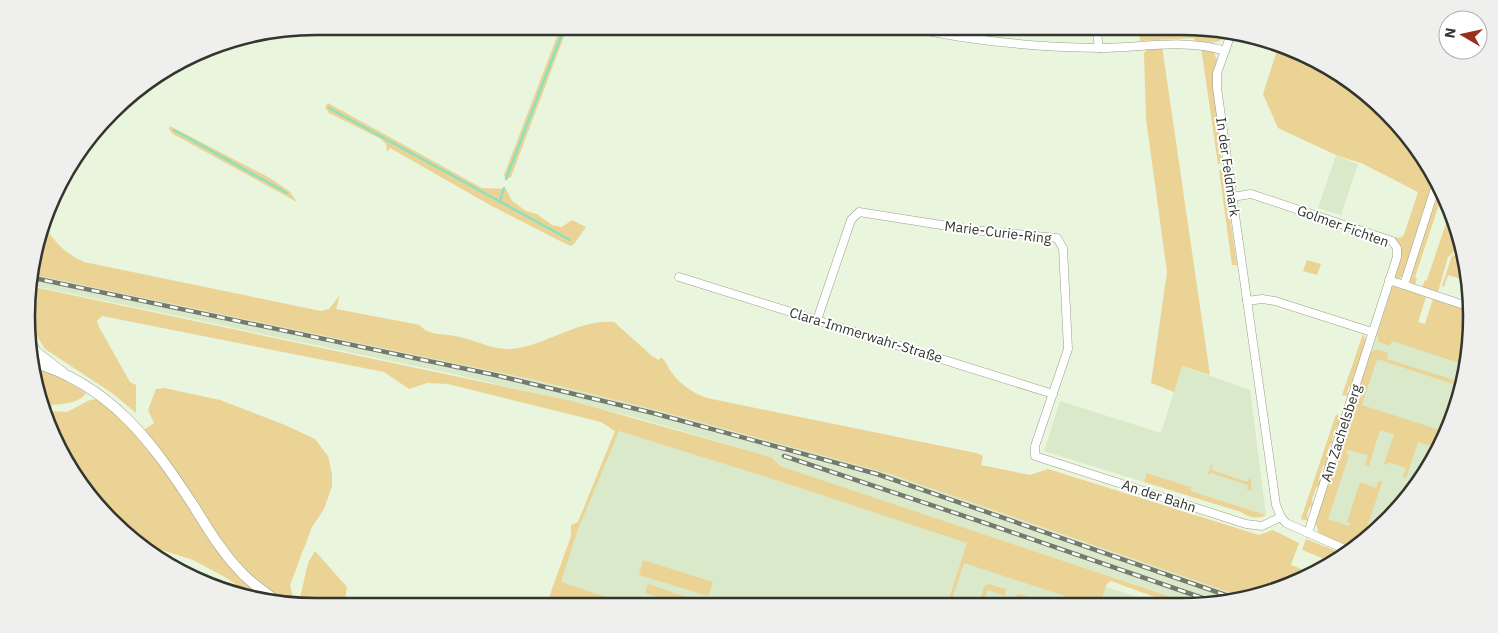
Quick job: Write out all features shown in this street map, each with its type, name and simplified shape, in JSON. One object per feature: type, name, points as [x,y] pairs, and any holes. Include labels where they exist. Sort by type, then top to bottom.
[{"type":"street","points":[[955,35],[989,41],[1099,48],[1200,46],[1225,51]]},
{"type":"street","points":[[1097,35],[1099,48]]},
{"type":"street","name":"In der Feldmark","points":[[1229,39],[1218,73],[1217,88],[1274,497],[1280,518]]},
{"type":"street","points":[[1404,285],[1434,192]]},
{"type":"street","name":"Golmer Fichten","points":[[1232,196],[1251,194],[1392,241],[1398,252],[1372,332]]},
{"type":"street","name":"Marie-Curie-Ring","points":[[817,320],[851,220],[859,212],[973,230],[1057,238],[1063,248],[1068,345],[1036,446],[1035,452],[1038,458]]},
{"type":"street","name":"Clara-Immerwahr-Straße","points":[[679,277],[1053,394]]},
{"type":"street","points":[[1389,280],[1462,304]]},
{"type":"street","points":[[1247,301],[1262,299],[1274,301],[1372,332]]},
{"type":"street","name":"Am Zachelsberg","points":[[1308,533],[1372,332]]},
{"type":"street","points":[[37,353],[62,373],[107,400],[144,435],[169,467],[229,558],[245,577],[267,594]]},
{"type":"street","points":[[39,365],[62,373]]},
{"type":"street","name":"An der Bahn","points":[[1038,458],[1246,524],[1262,526],[1280,518]]},
{"type":"street","points":[[1280,518],[1292,526],[1343,547]]},
{"type":"shaded area","points":[[558,35],[565,35],[511,177],[506,179],[504,175]]},
{"type":"shaded area","points":[[1139,35],[1223,38],[1217,42],[1195,42],[1194,38],[1140,41]]},
{"type":"shaded area","points":[[1162,46],[1210,375],[1182,366],[1174,392],[1151,383],[1167,272],[1146,119],[1144,53],[1149,47]]},
{"type":"shaded area","points":[[1201,47],[1213,50],[1217,60],[1213,83],[1222,163],[1218,164]]},
{"type":"shaded area","points":[[1277,52],[1289,56],[1338,82],[1353,93],[1381,117],[1405,145],[1434,191],[1403,277],[1397,279],[1394,274],[1394,239],[1404,235],[1418,192],[1361,163],[1336,155],[1278,128],[1263,94]]},
{"type":"shaded area","points":[[328,103],[482,188],[506,189],[512,201],[526,211],[537,214],[552,225],[562,227],[572,220],[586,227],[571,246],[562,242],[490,205],[390,148],[387,152],[386,144],[381,139],[329,113],[325,107]]},
{"type":"shaded area","points":[[170,126],[270,178],[289,191],[297,202],[173,134],[169,129]]},
{"type":"shaded area","points":[[1336,155],[1358,164],[1341,215],[1318,208]]},
{"type":"shaded area","points":[[1223,169],[1237,265],[1232,265],[1219,170]]},
{"type":"shaded area","points":[[1435,194],[1439,203],[1415,277],[1417,278],[1415,285],[1409,281]]},
{"type":"shaded area","points":[[1446,222],[1455,251],[1448,257],[1438,292],[1422,287],[1425,280],[1427,280]]},
{"type":"shaded area","points":[[48,232],[62,248],[84,262],[321,311],[329,309],[340,295],[336,309],[420,325],[426,331],[462,337],[503,349],[524,347],[575,328],[601,322],[614,322],[652,356],[659,360],[661,357],[683,385],[707,398],[976,453],[983,456],[981,465],[1030,475],[1048,469],[1259,535],[1273,530],[1299,543],[1291,565],[1304,570],[1272,583],[1233,594],[890,474],[660,411],[535,380],[38,276],[40,262]]},
{"type":"shaded area","points":[[1452,255],[1456,256],[1461,279],[1448,275],[1444,287],[1442,286]]},
{"type":"shaded area","points":[[1307,260],[1321,264],[1317,275],[1303,271]]},
{"type":"shaded area","points":[[38,276],[535,380],[660,411],[890,474],[1233,594],[1174,598],[780,466],[771,457],[634,417],[458,375],[37,287]]},
{"type":"shaded area","points":[[1395,285],[1426,297],[1418,322],[1425,324],[1433,299],[1463,309],[1459,363],[1392,341],[1390,346],[1379,342],[1377,335],[1392,287]]},
{"type":"shaded area","points":[[37,288],[572,401],[771,457],[780,466],[1174,598],[1158,598],[1111,581],[1107,584],[1102,598],[1071,598],[964,563],[952,598],[949,598],[967,543],[619,431],[577,532],[561,582],[609,598],[549,598],[571,536],[571,525],[578,522],[615,431],[601,422],[448,384],[427,383],[409,389],[384,372],[102,316],[97,321],[99,327],[130,382],[136,385],[136,413],[112,393],[45,349],[36,335]]},
{"type":"shaded area","points":[[1374,325],[1461,351],[1458,371],[1448,407],[1434,441],[1405,488],[1381,516],[1362,533],[1319,524],[1358,404],[1362,368]]},
{"type":"shaded area","points":[[1363,334],[1366,341],[1358,371],[1355,372],[1352,386],[1349,386],[1347,392],[1349,396],[1342,395]]},
{"type":"shaded area","points":[[1377,349],[1388,353],[1387,359],[1455,381],[1454,384],[1377,359],[1362,405],[1439,430],[1431,446],[1418,442],[1406,478],[1403,477],[1406,468],[1388,462],[1387,465],[1384,464],[1394,434],[1380,430],[1369,466],[1365,465],[1368,455],[1348,450],[1346,454],[1349,455],[1328,519],[1349,526],[1350,523],[1347,522],[1360,482],[1376,488],[1379,481],[1382,482],[1367,528],[1346,545],[1319,534],[1315,521],[1370,353]]},
{"type":"shaded area","points":[[1182,366],[1250,390],[1266,515],[1191,491],[1191,487],[1148,473],[1144,482],[1044,451],[1060,401],[1161,433]]},
{"type":"shaded area","points":[[40,369],[59,377],[86,393],[76,401],[52,405],[51,410]]},
{"type":"shaded area","points":[[164,388],[220,400],[285,425],[315,439],[328,456],[332,474],[332,486],[324,509],[312,527],[290,585],[293,597],[262,593],[238,586],[193,560],[156,548],[117,516],[82,473],[64,441],[51,411],[67,412],[90,400],[97,399],[138,434],[154,423],[148,410],[156,389]]},
{"type":"shaded area","points":[[1336,414],[1342,419],[1340,425],[1337,426],[1332,440],[1334,442],[1330,445],[1328,453],[1330,456],[1327,465],[1323,466],[1319,479],[1321,483],[1316,488],[1312,499],[1313,506],[1309,508],[1308,521],[1301,519]]},
{"type":"shaded area","points":[[619,431],[682,449],[1141,598],[549,598],[572,536]]},
{"type":"shaded area","points":[[1211,465],[1213,465],[1212,470],[1247,482],[1250,477],[1252,490],[1247,490],[1248,485],[1211,473],[1207,477]]},
{"type":"shaded area","points":[[1147,473],[1191,487],[1191,491],[1266,515],[1256,518],[1144,482]]},
{"type":"shaded area","points":[[1306,539],[1337,551],[1324,559],[1302,550]]},
{"type":"shaded area","points":[[315,551],[347,587],[345,598],[300,597],[308,563]]},
{"type":"shaded area","points":[[643,560],[713,582],[708,596],[639,575]]},
{"type":"shaded area","points":[[648,584],[689,598],[668,596],[668,598],[661,598],[645,593]]},
{"type":"shaded area","points":[[988,584],[1006,589],[1005,596],[988,590],[985,598],[981,597],[984,587]]},
{"type":"shaded area","points":[[1019,594],[1031,598],[1013,598]]},
{"type":"waterway","points":[[506,179],[562,35]]},
{"type":"waterway","points":[[329,108],[570,240]]},
{"type":"waterway","points":[[174,130],[287,193]]},
{"type":"waterway","points":[[500,201],[504,188]]},
{"type":"railway","points":[[37,279],[495,375],[653,413],[877,474],[1225,595]]},
{"type":"railway","points":[[784,456],[1200,597]]}]
